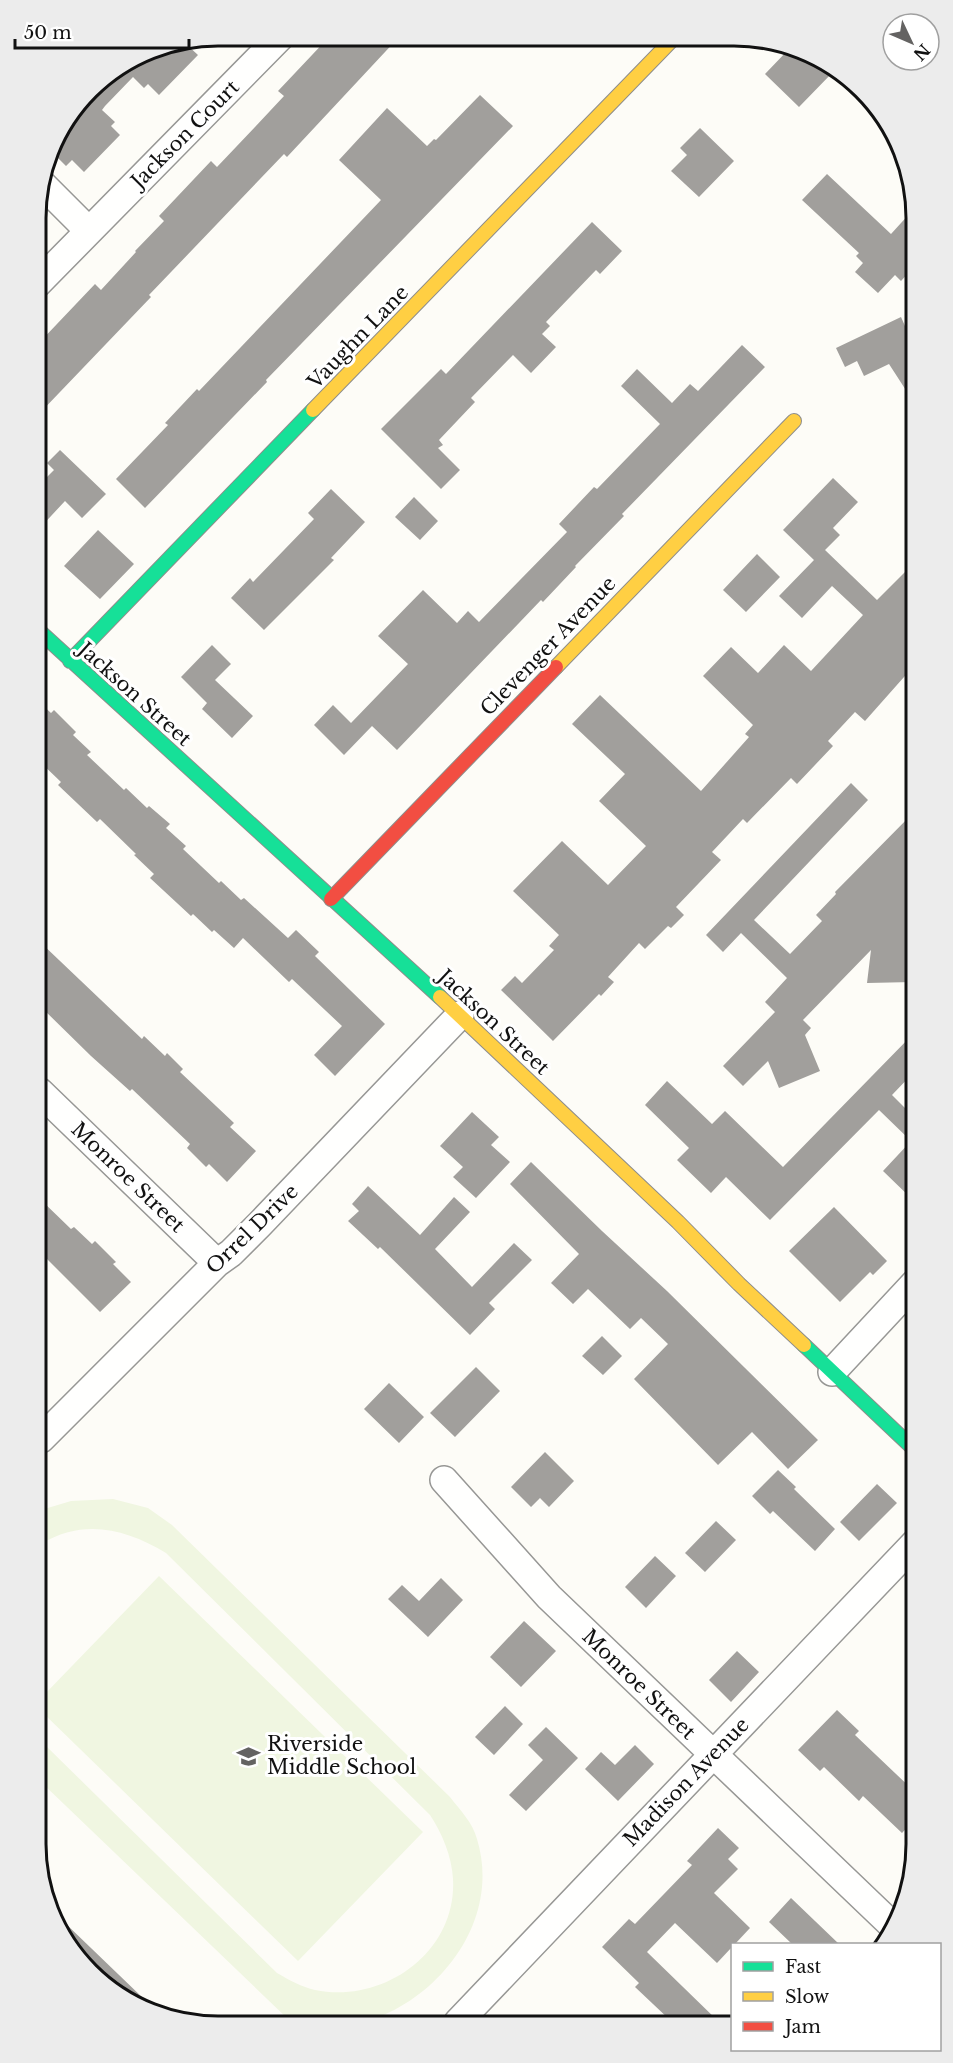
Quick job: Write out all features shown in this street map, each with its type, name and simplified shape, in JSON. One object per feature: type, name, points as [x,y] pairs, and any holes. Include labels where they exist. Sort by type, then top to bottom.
[{"type":"street","name":"Jackson Court","points":[[47,274],[271,46]]},
{"type":"street","name":"Vaughn Lane","points":[[70,662],[666,46]]},
{"type":"street","points":[[49,191],[89,231]]},
{"type":"street","name":"Clevenger Avenue","points":[[331,899],[794,421]]},
{"type":"street","name":"Jackson Street","points":[[47,639],[460,1015],[906,1442]]},
{"type":"street","name":"Orrel Drive","points":[[46,1434],[217,1263],[231,1253],[260,1224],[460,1015]]},
{"type":"street","name":"Monroe Street","points":[[46,1099],[217,1263]]},
{"type":"street","points":[[832,1372],[906,1293]]},
{"type":"street","name":"Monroe Street","points":[[444,1480],[549,1597],[888,1921]]},
{"type":"street","name":"Madison Avenue","points":[[473,2016],[712,1755],[906,1552]]},
{"type":"green space","points":[[113,1499],[148,1508],[172,1525],[450,1797],[466,1817],[477,1839],[482,1867],[481,1895],[474,1921],[462,1946],[427,1988],[381,2016],[285,2016],[46,1787],[46,1746],[277,1973],[310,1989],[341,1992],[366,1989],[390,1980],[411,1967],[429,1950],[443,1929],[451,1905],[453,1879],[451,1862],[439,1829],[430,1815],[166,1553],[136,1538],[105,1530],[73,1531],[46,1541],[46,1508],[71,1501]]},
{"type":"green space","points":[[159,1576],[423,1832],[298,1961],[46,1716],[46,1693]]},
{"type":"building","points":[[320,46],[391,46],[287,157],[284,154],[149,295],[151,297],[47,406],[47,335],[95,284],[101,290],[164,221],[159,216],[211,161],[217,167],[284,96],[278,91]]},
{"type":"building","points":[[191,49],[198,55],[159,95],[148,84],[144,88],[133,77],[102,110],[115,122],[111,126],[120,135],[84,172],[72,160],[66,166],[58,158],[64,142],[82,114],[105,89],[142,64],[163,56]]},
{"type":"building","points":[[784,54],[811,64],[830,75],[799,107],[765,74]]},
{"type":"building","points":[[480,95],[513,126],[145,508],[116,479],[168,425],[165,423],[197,389],[199,391],[381,200],[339,160],[387,108],[427,146],[434,139],[436,140]]},
{"type":"building","points":[[700,128],[734,161],[699,197],[671,171],[687,155],[680,148]]},
{"type":"building","points":[[827,174],[891,234],[906,218],[906,276],[901,281],[895,275],[878,293],[855,272],[863,263],[856,256],[859,253],[802,200]]},
{"type":"building","points":[[592,222],[622,251],[600,274],[596,270],[546,322],[550,326],[542,334],[556,347],[531,373],[513,355],[471,398],[475,402],[439,440],[443,445],[438,448],[460,470],[441,489],[381,429],[441,369],[446,374]]},
{"type":"building","points":[[901,317],[906,326],[906,390],[889,364],[864,376],[857,361],[845,367],[836,348]]},
{"type":"building","points":[[742,345],[765,367],[622,514],[624,516],[543,602],[541,600],[397,750],[372,726],[344,755],[314,725],[333,705],[351,723],[408,664],[378,636],[423,590],[457,623],[468,611],[479,622],[567,532],[559,524],[594,487],[597,489],[660,424],[621,386],[637,369],[672,403],[690,384],[698,391]]},
{"type":"building","points":[[60,450],[106,494],[82,518],[65,501],[47,521],[47,477],[54,470],[47,463]]},
{"type":"building","points":[[833,478],[858,502],[833,528],[840,535],[825,550],[877,600],[906,571],[906,675],[865,721],[855,712],[828,741],[833,746],[797,784],[791,778],[747,823],[743,819],[712,852],[721,860],[676,907],[684,915],[671,928],[668,926],[645,949],[639,943],[608,977],[614,982],[601,996],[599,994],[553,1041],[501,990],[515,976],[522,983],[554,950],[549,946],[559,935],[513,891],[562,841],[608,885],[646,846],[599,801],[625,774],[572,724],[600,695],[701,791],[749,737],[745,734],[753,725],[703,676],[731,647],[758,673],[784,645],[811,671],[863,615],[832,586],[802,618],[779,596],[814,560],[783,530]]},
{"type":"building","points":[[331,489],[365,522],[331,558],[334,560],[264,630],[231,598],[250,578],[253,582],[314,519],[308,513]]},
{"type":"building","points":[[414,497],[438,521],[420,540],[395,517]]},
{"type":"building","points":[[98,530],[134,564],[100,599],[64,566]]},
{"type":"building","points":[[757,554],[780,577],[746,612],[723,590]]},
{"type":"building","points":[[212,645],[231,664],[215,680],[253,716],[232,738],[202,709],[207,703],[181,677]]},
{"type":"building","points":[[47,709],[51,713],[54,710],[76,732],[73,735],[91,752],[87,755],[124,790],[126,788],[147,808],[149,806],[170,824],[166,828],[186,846],[183,849],[219,883],[221,881],[241,900],[244,898],[288,938],[296,930],[319,952],[315,956],[385,1024],[335,1076],[314,1055],[342,1026],[292,979],[289,982],[243,938],[234,948],[193,914],[191,916],[150,878],[154,874],[134,855],[136,854],[100,819],[97,822],[58,785],[61,782],[47,768]]},
{"type":"building","points":[[851,783],[868,800],[754,920],[790,954],[822,921],[816,915],[836,894],[835,892],[906,820],[906,982],[867,983],[871,950],[803,1020],[811,1028],[805,1035],[820,1071],[779,1088],[768,1061],[743,1086],[723,1066],[775,1012],[765,1002],[787,978],[741,933],[723,952],[706,935]]},
{"type":"building","points":[[47,948],[142,1039],[144,1036],[165,1056],[167,1053],[183,1069],[180,1072],[234,1123],[230,1127],[256,1151],[227,1182],[209,1164],[206,1167],[187,1148],[190,1144],[132,1089],[130,1091],[47,1012]]},
{"type":"building","points":[[906,1041],[906,1080],[892,1095],[906,1109],[906,1136],[879,1110],[770,1220],[726,1177],[711,1193],[677,1160],[689,1148],[645,1105],[667,1081],[712,1124],[725,1111],[783,1167]]},
{"type":"building","points":[[472,1112],[499,1137],[491,1145],[510,1162],[476,1198],[453,1177],[463,1167],[440,1146]]},
{"type":"building","points":[[906,1146],[906,1193],[883,1171]]},
{"type":"building","points":[[531,1162],[667,1291],[818,1440],[788,1469],[752,1432],[718,1465],[634,1379],[668,1344],[641,1318],[630,1329],[588,1289],[573,1304],[551,1283],[579,1254],[510,1184]]},
{"type":"building","points":[[368,1186],[420,1235],[454,1197],[470,1212],[435,1249],[472,1287],[514,1243],[532,1260],[489,1303],[495,1309],[470,1335],[380,1247],[378,1249],[348,1221],[359,1211],[352,1204]]},
{"type":"building","points":[[46,1205],[71,1229],[74,1227],[92,1244],[95,1241],[116,1262],[113,1264],[131,1282],[100,1312],[46,1258]]},
{"type":"building","points":[[834,1207],[887,1261],[873,1275],[870,1272],[840,1302],[789,1251]]},
{"type":"building","points":[[602,1336],[622,1356],[603,1375],[582,1356]]},
{"type":"building","points":[[476,1367],[500,1391],[455,1437],[430,1413]]},
{"type":"building","points":[[389,1383],[424,1417],[399,1443],[364,1409]]},
{"type":"building","points":[[545,1452],[574,1481],[549,1507],[540,1498],[531,1507],[511,1487]]},
{"type":"building","points":[[778,1470],[835,1529],[815,1551],[773,1511],[770,1514],[752,1496]]},
{"type":"building","points":[[877,1484],[897,1503],[859,1541],[840,1522]]},
{"type":"building","points":[[716,1521],[736,1540],[705,1572],[685,1553]]},
{"type":"building","points":[[655,1556],[676,1576],[646,1608],[625,1587]]},
{"type":"building","points":[[441,1578],[463,1600],[428,1637],[388,1599],[402,1585],[419,1601]]},
{"type":"building","points":[[524,1621],[556,1651],[521,1687],[490,1657]]},
{"type":"building","points":[[737,1651],[759,1672],[731,1702],[709,1680]]},
{"type":"building","points":[[505,1706],[523,1724],[494,1755],[475,1737]]},
{"type":"building","points":[[837,1710],[859,1731],[855,1735],[906,1783],[906,1829],[902,1833],[863,1796],[859,1801],[824,1767],[820,1771],[798,1750]]},
{"type":"building","points":[[546,1727],[578,1758],[526,1811],[509,1795],[543,1760],[528,1745]]},
{"type":"building","points":[[635,1745],[654,1764],[618,1801],[585,1769],[601,1752],[615,1765]]},
{"type":"building","points":[[718,1828],[739,1848],[728,1859],[738,1869],[714,1893],[750,1928],[736,1943],[731,1943],[731,1948],[717,1963],[675,1923],[647,1952],[713,2016],[666,2016],[635,1987],[639,1983],[602,1947],[629,1919],[635,1924],[692,1865],[687,1861]]},
{"type":"building","points":[[791,1898],[838,1943],[791,1943],[769,1922]]},
{"type":"building","points":[[68,1926],[145,2000],[123,1988],[97,1966],[82,1949]]},
{"type":"traffic: fast","points":[[70,661],[313,410]]},
{"type":"traffic: fast","points":[[47,638],[440,997]]},
{"type":"traffic: fast","points":[[804,1345],[906,1441]]},
{"type":"traffic: slow","points":[[313,410],[666,46]]},
{"type":"traffic: slow","points":[[556,667],[794,421]]},
{"type":"traffic: slow","points":[[440,997],[678,1222],[804,1345]]},
{"type":"traffic: jam","points":[[331,899],[556,667]]},
{"type":"place","name":"Riverside Middle School","points":[[249,1756]]}]
